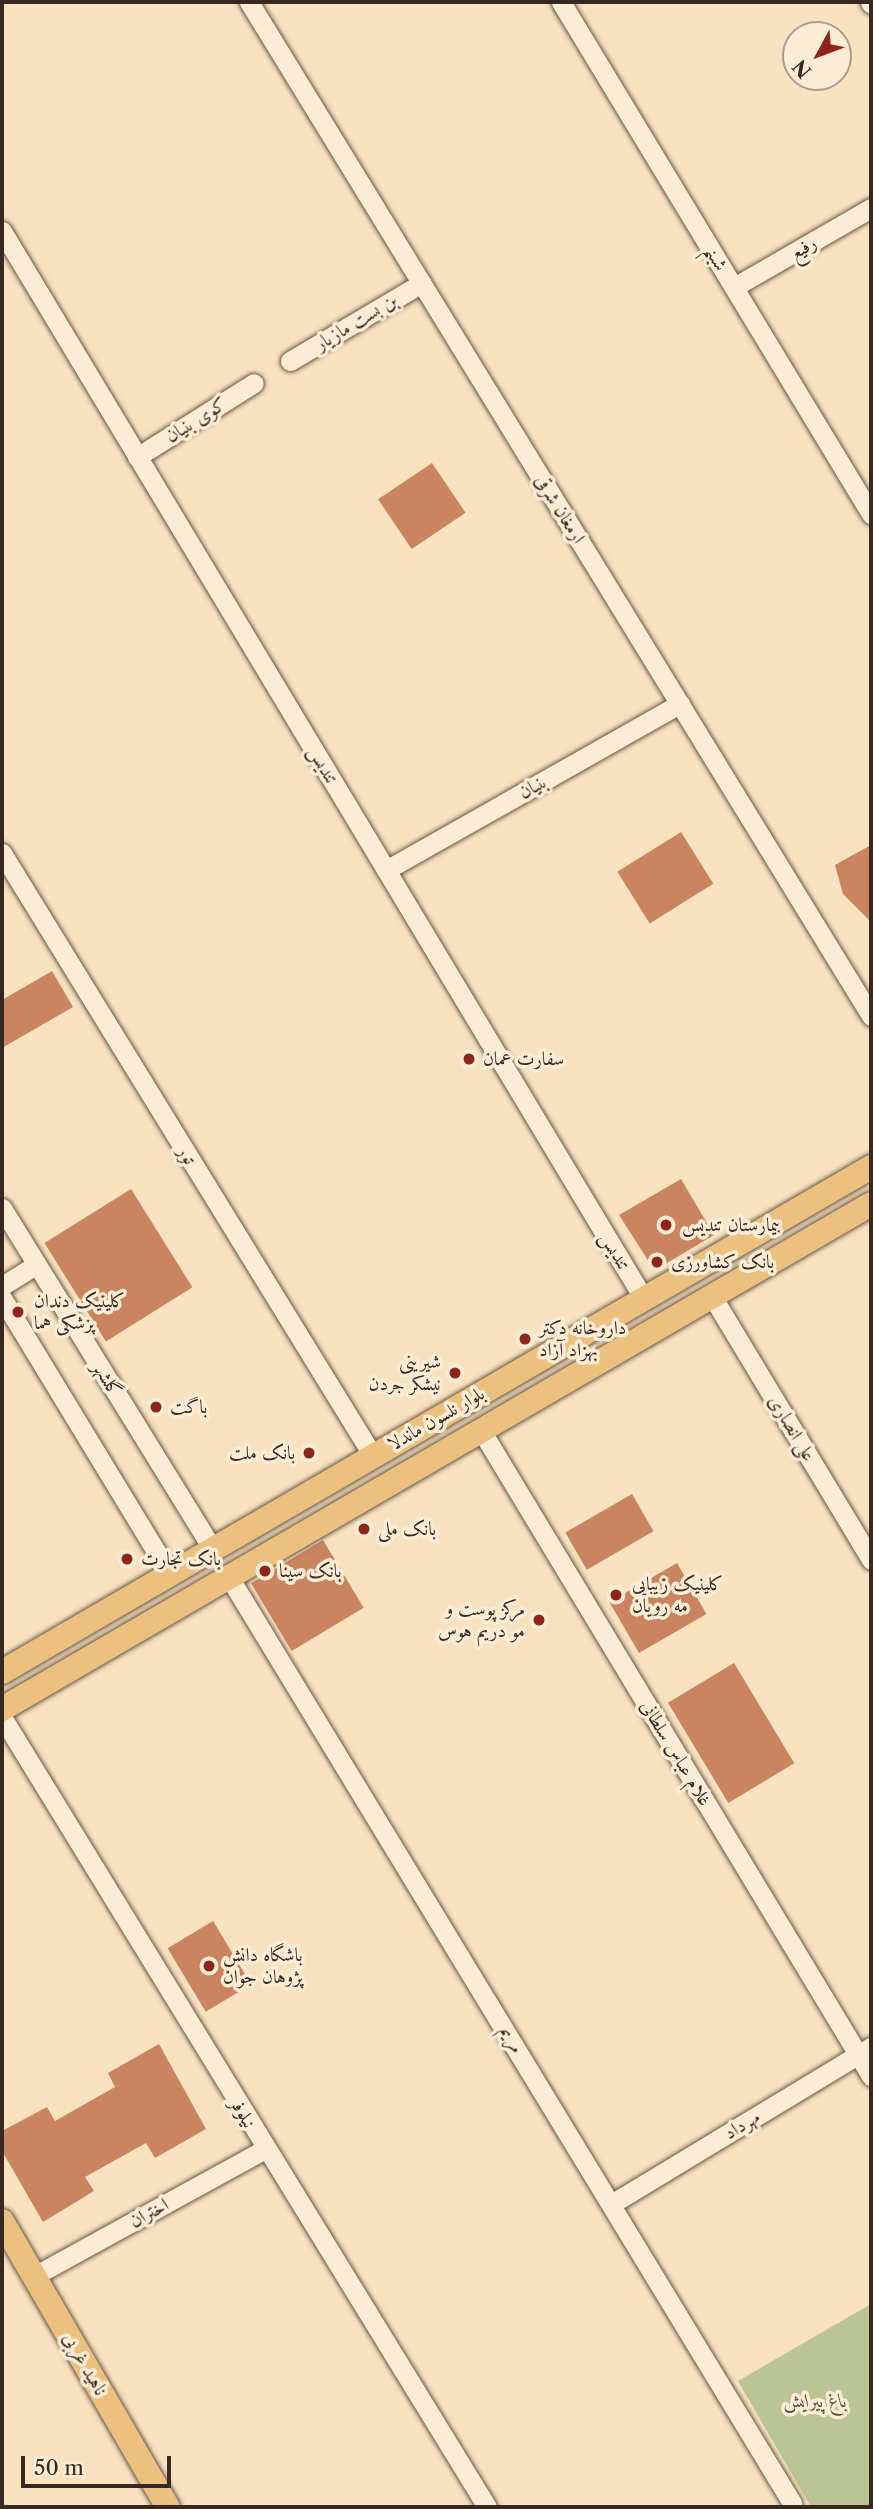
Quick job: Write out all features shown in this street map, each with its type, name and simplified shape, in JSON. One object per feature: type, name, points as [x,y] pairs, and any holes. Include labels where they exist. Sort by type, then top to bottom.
[{"type":"main road","name":"بلوار نلسون ماندلا","points":[[2,1672],[871,1167]]},
{"type":"main road","name":"بلوار نلسون ماندلا","points":[[2,1709],[871,1204]]},
{"type":"main road","name":"ناهید غربی","points":[[2,2221],[168,2507]]},
{"type":"street","name":"ارمغان شرقی","points":[[249,2],[871,1016]]},
{"type":"street","name":"شبنم","points":[[561,2],[871,514]]},
{"type":"street","name":"رفیع","points":[[734,287],[871,208]]},
{"type":"street","name":"تندیس","points":[[2,231],[644,1299]]},
{"type":"street","name":"بن بست مازیار","points":[[290,361],[422,283]]},
{"type":"street","name":"کوی بنیان","points":[[137,457],[254,383]]},
{"type":"street","name":"بنیان","points":[[386,870],[680,704]]},
{"type":"street","name":"تور","points":[[2,853],[373,1456]]},
{"type":"street","name":"گلشهر","points":[[2,1208],[213,1549]]},
{"type":"street","points":[[2,1286],[36,1265]]},
{"type":"street","name":"علی انصاری","points":[[712,1296],[871,1560]]},
{"type":"street","points":[[2,1298],[170,1574]]},
{"type":"street","name":"غلام عباس سلطانی","points":[[481,1430],[865,2051],[871,2076]]},
{"type":"street","name":"مریم","points":[[229,1577],[613,2203],[792,2503]]},
{"type":"street","name":"نیلوفر","points":[[2,1717],[265,2150],[487,2507]]},
{"type":"street","name":"مهرداد","points":[[613,2203],[865,2051]]},
{"type":"street","name":"اختران","points":[[34,2276],[265,2150]]},
{"type":"green space","name":"باغ پیرایش","points":[[871,2304],[871,2507],[811,2507],[738,2381]]},
{"type":"building","points":[[432,463],[466,513],[412,549],[378,499]]},
{"type":"building","points":[[681,832],[713,884],[650,923],[617,872]]},
{"type":"building","points":[[871,845],[871,922],[843,894],[835,865]]},
{"type":"building","points":[[52,971],[73,1007],[2,1048],[2,1000]]},
{"type":"building","name":"بیمارستان تندیس","points":[[681,1179],[714,1235],[662,1266],[649,1262],[619,1215]]},
{"type":"building","points":[[131,1189],[192,1287],[106,1341],[44,1243]]},
{"type":"building","points":[[632,1494],[654,1531],[587,1570],[565,1533]]},
{"type":"building","points":[[323,1540],[364,1608],[292,1651],[251,1583]]},
{"type":"building","points":[[677,1563],[706,1614],[639,1653],[609,1602]]},
{"type":"building","points":[[734,1663],[794,1763],[728,1803],[668,1703]]},
{"type":"building","name":"باشگاه دانش پژوهان جوان","points":[[213,1921],[251,1984],[206,2012],[168,1948]]},
{"type":"building","points":[[159,2044],[206,2129],[155,2158],[146,2143],[85,2177],[94,2191],[43,2222],[2,2151],[2,2131],[47,2107],[55,2121],[115,2087],[108,2073]]},
{"type":"place","name":"سفارت عمان","points":[[469,1059]]},
{"type":"place","name":"بیمارستان تندیس","points":[[666,1225]]},
{"type":"place","name":"بانک کشاورزی","points":[[657,1262]]},
{"type":"place","name":"کلینیک دندان پزشکی هما","points":[[18,1312]]},
{"type":"place","name":"داروخانه دکتر بهزاد آزاد","points":[[525,1339]]},
{"type":"place","name":"شیرینی نیشکر جردن","points":[[455,1373]]},
{"type":"place","name":"باگت","points":[[156,1407]]},
{"type":"place","name":"بانک ملت","points":[[309,1453]]},
{"type":"place","name":"بانک ملی","points":[[364,1529]]},
{"type":"place","name":"بانک تجارت","points":[[127,1559]]},
{"type":"place","name":"بانک سینا","points":[[265,1571]]},
{"type":"place","name":"کلینیک زیبایی مه رویان","points":[[616,1595]]},
{"type":"place","name":"مرکز پوست و مو دریم هوس","points":[[539,1620]]},
{"type":"place","name":"باشگاه دانش پژوهان جوان","points":[[209,1966]]}]
